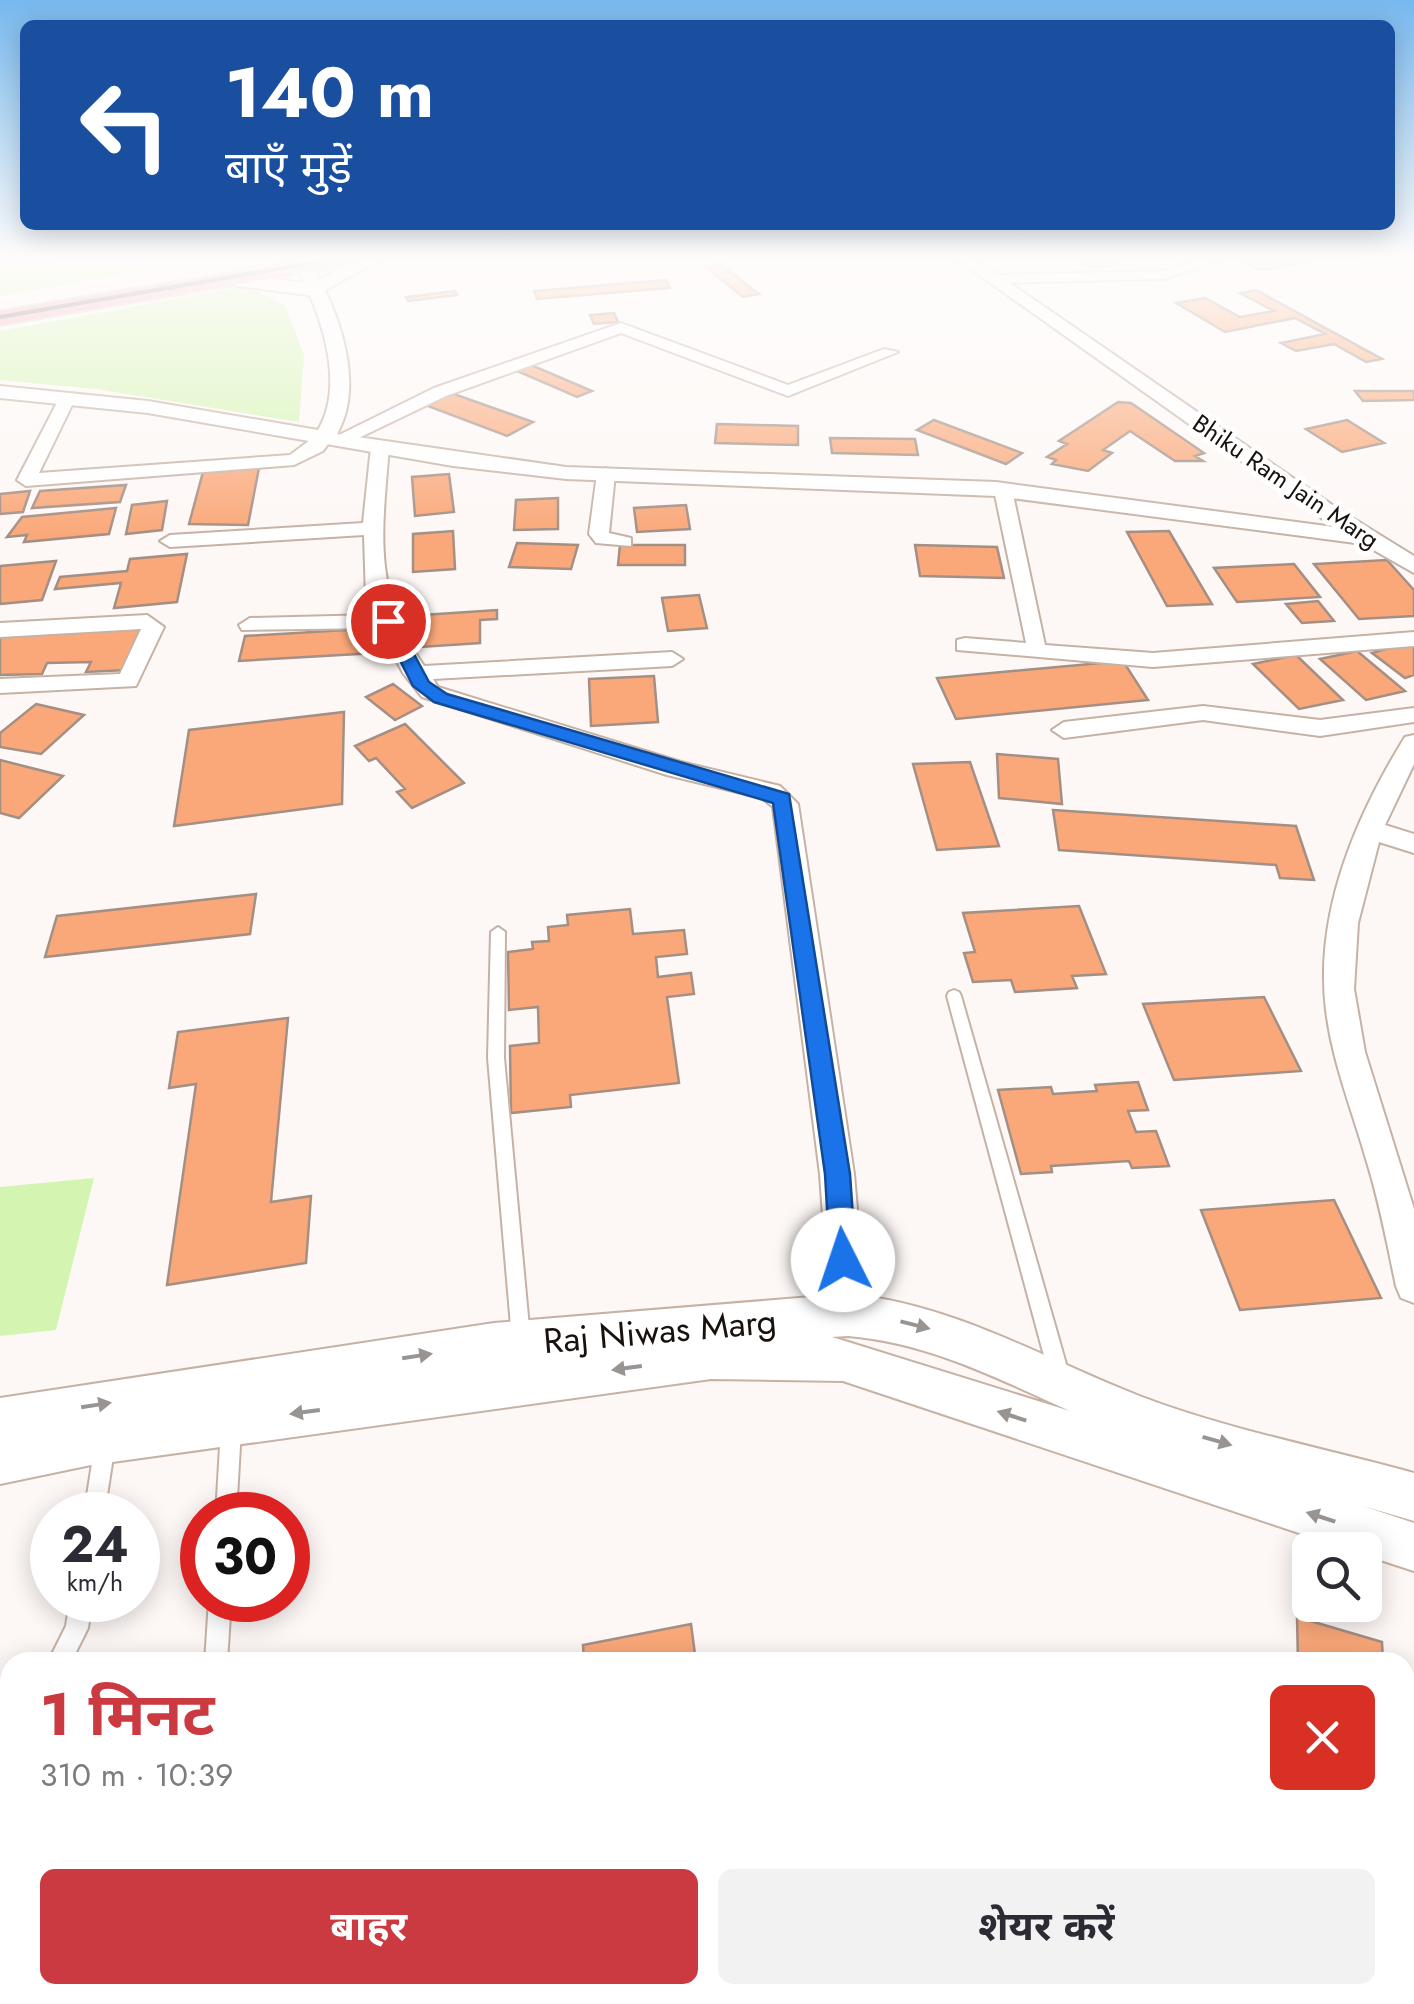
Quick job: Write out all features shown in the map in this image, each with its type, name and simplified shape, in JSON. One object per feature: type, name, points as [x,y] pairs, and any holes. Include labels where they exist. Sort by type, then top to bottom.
[{"type":"street","points":[[332,439],[340,403],[334,351]]},
{"type":"street","points":[[0,482],[294,460],[440,392],[557,351]]},
{"type":"street","points":[[681,351],[788,391],[890,352]]},
{"type":"street","name":"Bhiku Ram Jain Marg","points":[[1096,351],[1333,516],[1414,566]]},
{"type":"street","points":[[0,392],[148,407],[453,460],[606,474],[1003,490],[1368,538]]},
{"type":"street","points":[[26,480],[67,398]]},
{"type":"street","points":[[380,447],[374,528],[377,598],[422,686],[441,698],[782,799],[838,1174],[848,1315]]},
{"type":"street","points":[[606,474],[599,534],[624,542]]},
{"type":"street","points":[[1003,490],[1036,642]]},
{"type":"street","points":[[1280,526],[1333,516]]},
{"type":"street","points":[[170,541],[374,528]]},
{"type":"street","points":[[250,625],[388,621]]},
{"type":"street","points":[[0,630],[148,622],[153,627],[128,681],[0,686]]},
{"type":"street","points":[[965,645],[1152,660],[1414,639]]},
{"type":"street","points":[[414,673],[672,659]]},
{"type":"street","points":[[1064,730],[1203,713],[1320,728],[1414,715]]},
{"type":"street","points":[[1414,742],[1367,828],[1351,892],[1339,990],[1360,1088],[1401,1220],[1414,1286]]},
{"type":"street","points":[[1367,828],[1414,844]]},
{"type":"street","name":"Raj Niwas Marg","points":[[0,1421],[523,1362],[848,1315],[891,1319],[941,1332],[1143,1420],[1414,1496]]},
{"type":"street","name":"Raj Niwas Marg","points":[[0,1461],[106,1440],[232,1422],[523,1362],[711,1356],[843,1359],[1414,1547]]},
{"type":"lane","points":[[498,932],[496,1058],[523,1362]]},
{"type":"lane","points":[[954,996],[1061,1382]]},
{"type":"lane","points":[[227,1492],[232,1422]]},
{"type":"lane","points":[[98,1492],[106,1440]]},
{"type":"lane","points":[[64,1652],[78,1622]]},
{"type":"lane","points":[[217,1652],[219,1622]]},
{"type":"green space","points":[[0,351],[302,351],[304,355],[299,422],[96,389],[0,380]]},
{"type":"green space","points":[[94,1178],[56,1330],[0,1336],[0,1187]]},
{"type":"building","points":[[1346,351],[1367,351],[1382,359],[1366,362]]},
{"type":"building","points":[[531,365],[592,391],[577,397],[517,371]]},
{"type":"building","points":[[1355,391],[1414,391],[1414,400],[1363,401]]},
{"type":"building","points":[[451,393],[533,422],[507,436],[425,405]]},
{"type":"building","points":[[1118,402],[1131,403],[1204,453],[1195,456],[1203,461],[1175,461],[1130,431],[1103,450],[1112,453],[1088,471],[1052,464],[1056,460],[1047,457],[1067,444],[1059,441]]},
{"type":"building","points":[[934,420],[1022,453],[1006,464],[917,430]]},
{"type":"building","points":[[1347,420],[1384,443],[1342,452],[1306,429]]},
{"type":"building","points":[[717,424],[798,426],[798,445],[715,443]]},
{"type":"building","points":[[830,438],[915,439],[918,455],[832,453]]},
{"type":"building","points":[[259,468],[248,525],[189,524],[203,472]]},
{"type":"building","points":[[449,474],[454,512],[415,516],[412,477]]},
{"type":"building","points":[[126,485],[120,502],[32,508],[40,491]]},
{"type":"building","points":[[30,491],[23,512],[0,514],[0,494]]},
{"type":"building","points":[[558,498],[558,529],[514,530],[516,500]]},
{"type":"building","points":[[167,501],[162,530],[126,534],[132,505]]},
{"type":"building","points":[[686,505],[690,529],[637,532],[634,508]]},
{"type":"building","points":[[116,508],[109,534],[24,542],[27,535],[7,537],[22,517]]},
{"type":"building","points":[[453,531],[455,569],[413,572],[413,534]]},
{"type":"building","points":[[1169,531],[1212,604],[1167,606],[1127,532]]},
{"type":"building","points":[[517,543],[578,545],[571,569],[509,567]]},
{"type":"building","points":[[620,545],[685,545],[685,565],[618,565]]},
{"type":"building","points":[[915,545],[997,547],[1004,578],[920,576]]},
{"type":"building","points":[[187,554],[177,602],[114,608],[121,583],[55,589],[60,577],[127,571],[130,559]]},
{"type":"building","points":[[1387,560],[1414,590],[1414,616],[1359,619],[1314,564]]},
{"type":"building","points":[[56,561],[42,600],[0,604],[0,566]]},
{"type":"building","points":[[1294,564],[1320,597],[1237,602],[1214,568]]},
{"type":"building","points":[[699,595],[707,628],[668,631],[662,598]]},
{"type":"building","points":[[1318,601],[1334,621],[1302,623],[1286,604]]},
{"type":"building","points":[[497,610],[497,619],[480,620],[480,643],[421,647],[423,615]]},
{"type":"building","points":[[145,628],[127,670],[86,672],[91,662],[47,663],[42,674],[0,675],[0,633]]},
{"type":"building","points":[[379,628],[375,653],[239,661],[245,636]]},
{"type":"building","points":[[1414,641],[1414,675],[1405,678],[1372,653]]},
{"type":"building","points":[[1357,651],[1405,691],[1366,700],[1320,659]]},
{"type":"building","points":[[1296,655],[1343,700],[1299,709],[1253,664]]},
{"type":"building","points":[[1123,661],[1148,700],[956,719],[937,678]]},
{"type":"building","points":[[654,676],[658,722],[591,726],[589,679]]},
{"type":"building","points":[[393,684],[422,706],[395,720],[366,697]]},
{"type":"building","points":[[36,704],[84,715],[41,754],[0,747],[0,733]]},
{"type":"building","points":[[344,712],[342,804],[174,826],[189,730]]},
{"type":"building","points":[[405,724],[464,783],[412,808],[397,792],[405,789],[376,758],[369,761],[355,746]]},
{"type":"building","points":[[997,754],[1058,759],[1062,804],[999,798]]},
{"type":"building","points":[[0,760],[63,776],[19,818],[0,813]]},
{"type":"building","points":[[970,762],[999,846],[937,850],[913,764]]},
{"type":"building","points":[[1053,810],[1296,826],[1314,880],[1280,878],[1276,865],[1059,850]]},
{"type":"building","points":[[256,894],[250,934],[45,957],[57,916]]},
{"type":"building","points":[[1079,906],[1106,974],[1072,976],[1077,988],[1015,992],[1011,980],[973,982],[964,953],[975,952],[963,913]]},
{"type":"building","points":[[630,909],[633,934],[684,930],[687,954],[656,957],[658,977],[691,973],[694,994],[667,997],[679,1083],[570,1095],[571,1107],[511,1113],[510,1046],[539,1043],[538,1007],[509,1010],[508,952],[533,949],[532,942],[549,941],[548,927],[568,925],[567,915]]},
{"type":"building","points":[[1264,997],[1301,1071],[1174,1080],[1143,1004]]},
{"type":"building","points":[[288,1018],[271,1202],[311,1196],[306,1263],[167,1285],[196,1084],[169,1088],[178,1032]]},
{"type":"building","points":[[1138,1082],[1148,1110],[1128,1111],[1136,1132],[1156,1131],[1169,1166],[1132,1168],[1129,1161],[1051,1166],[1052,1172],[1021,1174],[998,1090],[1051,1087],[1053,1094],[1097,1091],[1095,1085]]},
{"type":"building","points":[[1334,1200],[1381,1298],[1240,1310],[1201,1210]]},
{"type":"building","points":[[1297,1622],[1314,1622],[1382,1642],[1382,1652],[1298,1652]]},
{"type":"building","points":[[691,1624],[695,1652],[583,1652],[583,1645]]},
{"type":"route","points":[[388,621],[422,686],[441,698],[676,769],[770,792],[782,799],[838,1174],[843,1260]]}]
